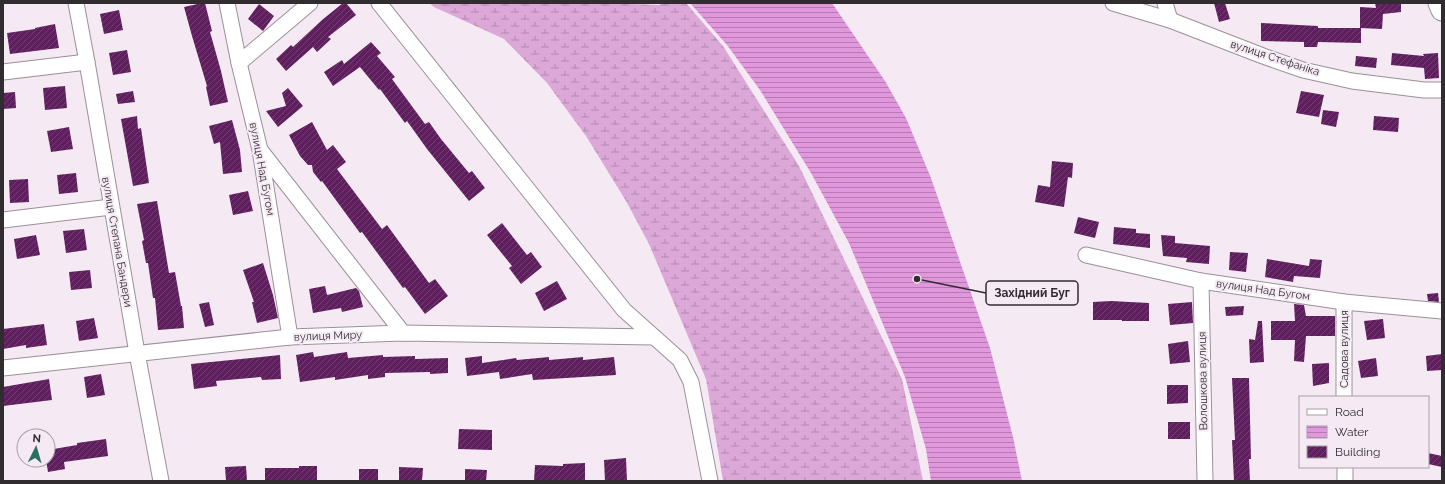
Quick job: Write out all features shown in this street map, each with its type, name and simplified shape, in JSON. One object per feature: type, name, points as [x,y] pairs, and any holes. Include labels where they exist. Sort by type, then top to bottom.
[{"type":"street","name":"вулиця Степана Бандери","points":[[76,3],[111,207],[161,481]]},
{"type":"street","name":"вулиця Над Бугом","points":[[227,3],[239,63],[260,150],[290,337]]},
{"type":"street","points":[[239,63],[310,3]]},
{"type":"street","points":[[379,3],[624,310],[680,360],[692,382],[710,481]]},
{"type":"street","name":"вулиця Стефаніка","points":[[1113,3],[1170,20],[1303,70],[1352,81],[1424,90],[1442,90]]},
{"type":"street","points":[[1165,3],[1170,20]]},
{"type":"street","points":[[1439,3],[1442,10]]},
{"type":"street","points":[[3,72],[87,62]]},
{"type":"street","points":[[260,150],[403,333]]},
{"type":"street","points":[[3,220],[111,207]]},
{"type":"street","name":"вулиця Над Бугом","points":[[1086,255],[1202,281],[1344,302],[1442,311]]},
{"type":"street","name":"Волошкова вулиця","points":[[1202,281],[1205,481]]},
{"type":"street","name":"Садова вулиця","points":[[1344,302],[1344,396]]},
{"type":"street","name":"вулиця Миру","points":[[3,368],[290,337],[403,333],[654,337]]},
{"type":"street","points":[[1345,468],[1345,481]]},
{"type":"green space","points":[[429,3],[606,3],[660,5],[660,3],[686,3],[723,46],[799,166],[902,379],[923,481],[723,481],[706,379],[649,244],[626,201],[586,136],[547,83],[504,39],[434,7]]},
{"type":"water","points":[[690,3],[832,3],[885,81],[906,118],[931,178],[990,348],[1013,437],[1022,481],[931,481],[926,449],[905,377],[849,243],[811,173],[760,90],[727,45]]},
{"type":"building","points":[[205,3],[212,31],[210,32],[228,102],[210,106],[207,86],[184,7]]},
{"type":"building","points":[[343,3],[346,3],[356,15],[328,37],[331,39],[317,52],[313,47],[286,71],[276,59],[291,45],[293,47]]},
{"type":"building","points":[[1214,3],[1225,3],[1230,19],[1219,22]]},
{"type":"building","points":[[1375,3],[1401,3],[1401,12],[1383,14],[1382,29],[1360,28],[1360,7],[1376,8]]},
{"type":"building","points":[[259,4],[274,16],[263,31],[248,19]]},
{"type":"building","points":[[119,10],[123,30],[104,34],[100,14]]},
{"type":"building","points":[[1261,23],[1318,26],[1318,28],[1361,28],[1361,43],[1318,42],[1317,47],[1304,47],[1304,42],[1261,41]]},
{"type":"building","points":[[55,24],[59,48],[10,54],[7,33],[35,29]]},
{"type":"building","points":[[371,42],[381,53],[377,56],[395,77],[392,79],[425,124],[429,122],[469,173],[472,171],[485,188],[469,201],[427,149],[407,121],[405,123],[380,89],[379,90],[360,67],[333,86],[324,72],[342,60],[344,64]]},
{"type":"building","points":[[127,50],[131,72],[113,75],[109,53]]},
{"type":"building","points":[[1392,53],[1424,56],[1423,54],[1438,53],[1439,78],[1425,79],[1424,68],[1391,65]]},
{"type":"building","points":[[1356,56],[1377,58],[1376,68],[1355,66]]},
{"type":"building","points":[[65,86],[67,108],[45,110],[43,88]]},
{"type":"building","points":[[288,88],[303,106],[278,127],[266,111],[286,106],[282,93]]},
{"type":"building","points":[[133,91],[135,102],[118,104],[116,94]]},
{"type":"building","points":[[1301,91],[1324,95],[1319,117],[1296,113]]},
{"type":"building","points":[[15,92],[16,108],[3,109],[3,93]]},
{"type":"building","points":[[1323,110],[1339,112],[1336,127],[1321,124]]},
{"type":"building","points":[[137,116],[138,129],[141,128],[149,183],[133,186],[121,119]]},
{"type":"building","points":[[1374,116],[1399,118],[1398,132],[1373,130]]},
{"type":"building","points":[[232,120],[240,150],[242,172],[223,174],[220,142],[214,144],[209,126]]},
{"type":"building","points":[[312,122],[327,150],[333,145],[346,162],[337,169],[382,229],[387,225],[429,283],[435,279],[448,296],[425,314],[405,287],[403,288],[362,232],[360,233],[322,181],[321,182],[313,172],[312,165],[308,165],[300,156],[289,135]]},
{"type":"building","points":[[69,127],[73,149],[51,152],[47,131]]},
{"type":"building","points":[[1052,161],[1073,163],[1072,178],[1068,177],[1064,207],[1035,202],[1038,185],[1050,187]]},
{"type":"building","points":[[76,173],[78,192],[59,194],[57,175]]},
{"type":"building","points":[[28,179],[29,202],[10,203],[9,180]]},
{"type":"building","points":[[248,191],[253,211],[233,215],[229,195]]},
{"type":"building","points":[[157,201],[169,273],[175,272],[182,306],[184,328],[158,330],[155,298],[153,298],[148,263],[146,263],[142,241],[144,240],[137,204]]},
{"type":"building","points":[[1078,217],[1099,222],[1095,238],[1074,233]]},
{"type":"building","points":[[502,223],[527,255],[531,252],[542,267],[521,284],[509,268],[512,266],[487,235]]},
{"type":"building","points":[[1114,227],[1136,229],[1136,233],[1150,234],[1150,248],[1113,244]]},
{"type":"building","points":[[84,229],[87,250],[66,253],[63,231]]},
{"type":"building","points":[[36,235],[40,255],[17,259],[14,239]]},
{"type":"building","points":[[1161,235],[1175,236],[1175,243],[1210,246],[1209,264],[1186,262],[1187,258],[1163,256]]},
{"type":"building","points":[[1230,252],[1248,253],[1246,272],[1229,270]]},
{"type":"building","points":[[1267,259],[1309,266],[1310,259],[1322,260],[1320,278],[1294,276],[1293,282],[1265,277]]},
{"type":"building","points":[[263,263],[273,295],[278,318],[257,323],[252,302],[254,302],[243,270]]},
{"type":"building","points":[[90,270],[92,288],[71,290],[69,272]]},
{"type":"building","points":[[557,281],[567,299],[544,311],[535,293]]},
{"type":"building","points":[[325,286],[327,295],[356,288],[359,291],[363,307],[342,312],[341,308],[313,313],[309,289]]},
{"type":"building","points":[[1438,293],[1439,302],[1428,301],[1427,294]]},
{"type":"building","points":[[1111,301],[1149,303],[1149,321],[1093,320],[1093,302]]},
{"type":"building","points":[[209,302],[214,325],[205,327],[199,304]]},
{"type":"building","points":[[1192,302],[1193,323],[1170,325],[1168,304]]},
{"type":"building","points":[[1294,304],[1304,305],[1306,316],[1335,316],[1335,336],[1306,336],[1304,362],[1294,361],[1295,340],[1271,340],[1271,321],[1295,321]]},
{"type":"building","points":[[1244,306],[1243,315],[1226,316],[1225,307]]},
{"type":"building","points":[[94,318],[98,338],[79,341],[76,321]]},
{"type":"building","points":[[1383,319],[1385,338],[1367,340],[1364,321]]},
{"type":"building","points":[[1258,321],[1262,321],[1264,362],[1250,363],[1249,339],[1255,340]]},
{"type":"building","points":[[44,324],[47,345],[26,348],[26,345],[3,349],[3,329]]},
{"type":"building","points":[[1188,341],[1190,362],[1170,364],[1168,344]]},
{"type":"building","points":[[313,352],[314,357],[347,352],[348,358],[383,355],[383,357],[415,356],[415,359],[448,358],[448,373],[385,373],[385,377],[368,379],[368,375],[335,380],[335,377],[300,382],[296,355]]},
{"type":"building","points":[[1442,354],[1442,370],[1427,371],[1426,356]]},
{"type":"building","points":[[280,355],[281,379],[262,380],[261,377],[216,381],[217,386],[194,389],[191,364]]},
{"type":"building","points":[[482,356],[482,363],[516,358],[517,360],[549,357],[549,360],[583,357],[583,360],[614,357],[616,375],[533,380],[532,374],[500,379],[499,372],[467,376],[465,358]]},
{"type":"building","points":[[1376,358],[1378,376],[1361,378],[1358,361]]},
{"type":"building","points":[[1329,363],[1329,383],[1313,386],[1312,364]]},
{"type":"building","points":[[101,374],[105,395],[87,398],[84,377]]},
{"type":"building","points":[[1232,378],[1249,378],[1251,459],[1249,459],[1250,481],[1234,481],[1232,440],[1235,440]]},
{"type":"building","points":[[49,379],[52,400],[3,406],[3,387]]},
{"type":"building","points":[[1167,385],[1188,385],[1188,403],[1167,404]]},
{"type":"building","points":[[1168,422],[1190,422],[1190,439],[1168,439]]},
{"type":"building","points":[[459,429],[492,430],[492,450],[458,449]]},
{"type":"building","points":[[106,439],[108,456],[64,462],[65,469],[48,472],[47,468],[56,468],[56,449],[77,445],[77,443]]},
{"type":"building","points":[[1429,453],[1442,456],[1442,467],[1429,464]]},
{"type":"building","points":[[626,458],[627,481],[605,481],[604,460]]},
{"type":"building","points":[[585,463],[585,481],[534,481],[535,465],[563,466],[563,464]]},
{"type":"building","points":[[246,466],[247,481],[226,481],[225,467]]},
{"type":"building","points":[[299,466],[317,466],[317,481],[265,481],[265,468],[299,468]]},
{"type":"building","points":[[399,467],[423,468],[422,481],[399,481]]},
{"type":"building","points":[[359,469],[378,469],[378,481],[359,481]]},
{"type":"building","points":[[465,469],[487,470],[486,481],[465,481]]},
{"type":"place","name":"Західний Буг","points":[[917,279]]}]
